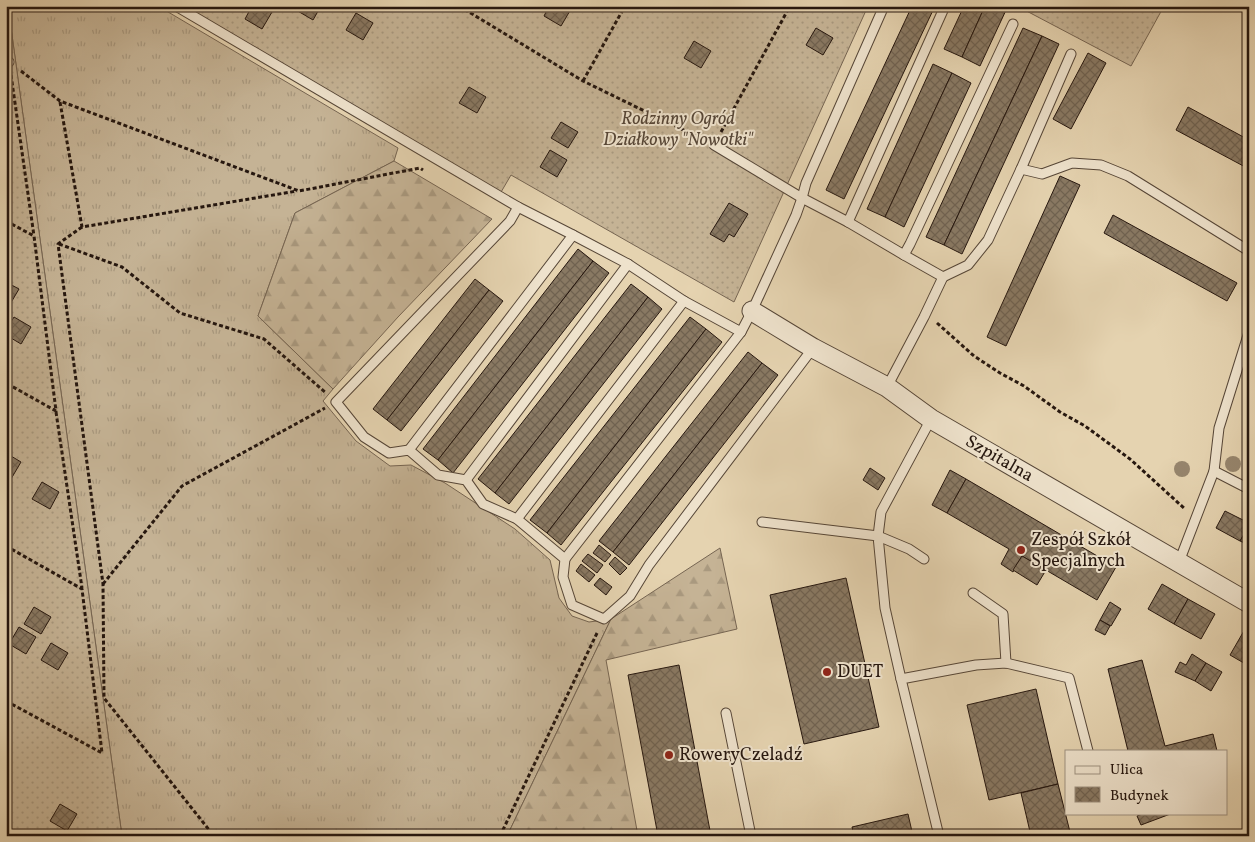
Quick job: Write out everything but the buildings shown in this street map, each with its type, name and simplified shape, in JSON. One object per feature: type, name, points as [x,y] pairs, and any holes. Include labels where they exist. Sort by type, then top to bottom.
[{"type":"street","name":"Szpitalna","points":[[752,311],[813,348],[887,387],[931,419],[1249,603]]},
{"type":"lane","points":[[176,6],[518,208],[628,264],[684,301],[741,332]]},
{"type":"lane","points":[[813,348],[649,565],[630,596],[604,619],[572,605],[563,576],[565,559],[741,332],[796,215],[806,183],[884,6]]},
{"type":"lane","points":[[848,222],[945,6]]},
{"type":"lane","points":[[904,255],[1013,24]]},
{"type":"lane","points":[[887,387],[943,277],[968,265],[988,240],[1021,169],[1070,54]]},
{"type":"lane","points":[[714,145],[802,198],[848,222],[943,277]]},
{"type":"lane","points":[[1021,169],[1042,174],[1072,162],[1101,165],[1128,176],[1249,250]]},
{"type":"lane","points":[[518,208],[510,220],[336,402],[364,437],[389,453],[409,450],[573,235]]},
{"type":"lane","points":[[466,480],[628,264]]},
{"type":"lane","points":[[517,519],[684,301]]},
{"type":"lane","points":[[1179,562],[1214,471],[1219,428],[1249,332]]},
{"type":"lane","points":[[931,419],[881,512],[878,536],[885,608],[939,836]]},
{"type":"lane","points":[[409,450],[438,475],[466,480],[483,504],[517,519],[565,559]]},
{"type":"lane","points":[[1214,471],[1249,489]]},
{"type":"lane","points":[[762,522],[878,536],[908,549],[924,559]]},
{"type":"lane","points":[[973,593],[1003,614],[1006,663]]},
{"type":"lane","points":[[901,679],[976,666],[1006,663],[1069,678],[1088,750]]},
{"type":"lane","points":[[726,713],[751,836]]},
{"type":"path","points":[[459,6],[583,81],[714,145],[790,6]]},
{"type":"path","points":[[466,10],[469,6]]},
{"type":"path","points":[[583,81],[625,6]]},
{"type":"path","points":[[8,62],[60,101],[299,191]]},
{"type":"path","points":[[6,701],[102,753],[82,589],[56,411],[34,236],[8,62]]},
{"type":"path","points":[[60,101],[82,228]]},
{"type":"path","points":[[58,244],[82,228],[420,168],[428,173]]},
{"type":"path","points":[[6,221],[34,236]]},
{"type":"path","points":[[58,244],[122,267],[180,313],[264,339],[336,402],[182,486],[103,584]]},
{"type":"path","points":[[58,244],[103,584],[104,698],[214,836]]},
{"type":"path","points":[[924,317],[936,323],[974,356],[1085,426],[1130,459],[1196,520]]},
{"type":"path","points":[[6,383],[56,411]]},
{"type":"path","points":[[6,546],[82,589]]},
{"type":"path","points":[[500,836],[604,619]]},
{"type":"green space","points":[[6,6],[8,6],[122,836],[16,836],[6,826]]},
{"type":"green space","points":[[8,6],[158,6],[398,148],[394,161],[295,213],[258,316],[333,389],[323,401],[356,441],[390,466],[411,465],[445,483],[515,529],[550,560],[559,598],[572,616],[589,622],[611,619],[507,836],[122,836]]},
{"type":"green space","name":"Rodzinny Ogród Działkowy \"Nowotki\"","points":[[183,6],[868,6],[734,302],[511,175],[497,199]]},
{"type":"green space","points":[[1017,6],[1164,6],[1131,66]]},
{"type":"green space","points":[[394,161],[492,219],[398,317],[333,389],[258,316],[295,213]]},
{"type":"green space","points":[[720,548],[737,629],[606,660],[638,836],[507,836],[611,619]]},
{"type":"place","name":"Zespół Szkół Specjalnych","points":[[1021,550]]},
{"type":"place","name":"DUET","points":[[827,672]]},
{"type":"place","name":"RoweryCzeladź","points":[[669,755]]}]
